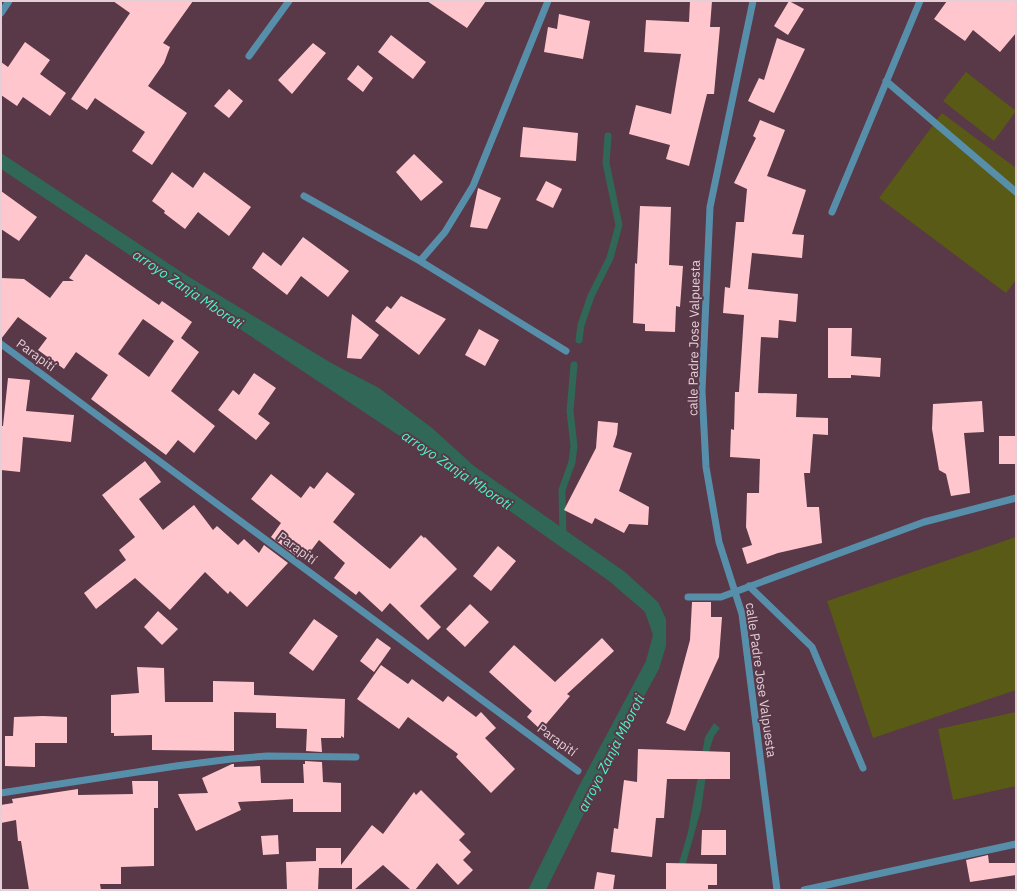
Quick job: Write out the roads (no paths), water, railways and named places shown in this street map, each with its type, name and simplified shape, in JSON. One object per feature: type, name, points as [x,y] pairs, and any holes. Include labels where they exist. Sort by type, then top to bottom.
[{"type":"street","points":[[1,13],[9,1]]},
{"type":"street","points":[[249,56],[288,1]]},
{"type":"street","points":[[420,261],[444,232],[473,186],[548,1]]},
{"type":"street","name":"calle Padre Jose Valpuesta","points":[[753,1],[710,207],[702,391],[706,466],[719,542],[742,614],[777,890]]},
{"type":"street","points":[[832,212],[920,1]]},
{"type":"street","points":[[886,81],[1016,192]]},
{"type":"street","points":[[304,196],[420,261],[566,351]]},
{"type":"street","name":"Parapití","points":[[1,344],[578,771]]},
{"type":"street","points":[[688,597],[722,597],[924,522],[1016,498]]},
{"type":"street","points":[[749,586],[812,648],[863,768]]},
{"type":"street","points":[[1,793],[230,759],[267,756],[356,757]]},
{"type":"street","points":[[804,890],[1016,844]]},
{"type":"water","name":"arroyo Zanja Mboroti","points":[[1,153],[186,275],[333,364],[379,388],[432,428],[474,466],[625,572],[658,602],[666,619],[666,646],[659,669],[621,739],[546,890],[528,890],[577,790],[646,661],[653,635],[645,612],[609,581],[470,483],[1,169]]},
{"type":"water","points":[[714,723],[720,728],[714,736],[710,748],[701,810],[684,870],[671,890],[688,832],[705,737]]},
{"type":"waterway","points":[[579,340],[581,325],[591,296],[610,258],[619,225],[606,163],[608,136]]},
{"type":"waterway","points":[[563,537],[562,490],[572,462],[574,446],[570,411],[574,365]]}]
